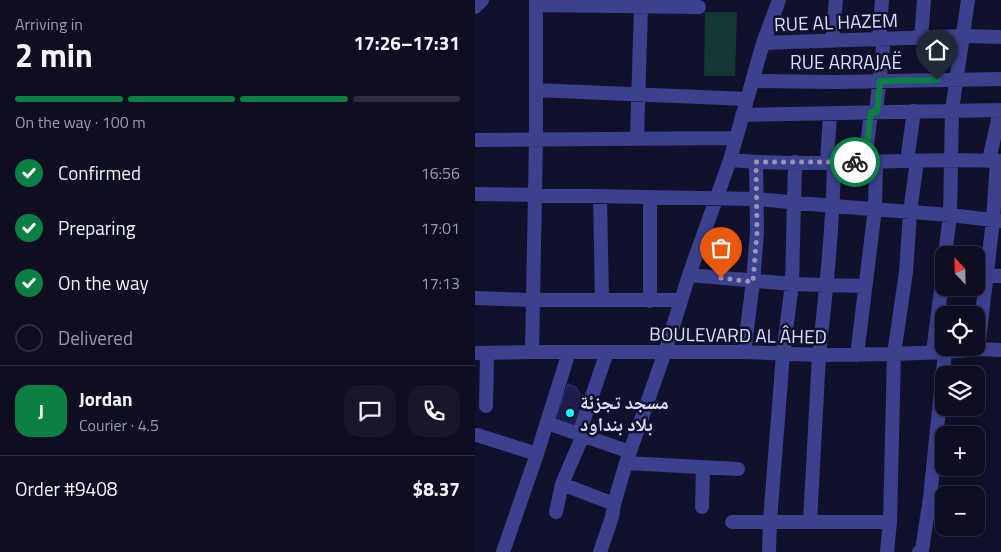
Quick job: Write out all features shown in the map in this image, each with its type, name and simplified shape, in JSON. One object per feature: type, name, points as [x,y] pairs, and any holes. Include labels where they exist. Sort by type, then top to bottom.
[{"type":"street","points":[[475,7],[482,0]]},
{"type":"street","points":[[600,552],[612,517],[628,457],[730,160],[763,43],[779,0]]},
{"type":"street","points":[[832,40],[836,0]]},
{"type":"street","points":[[857,355],[875,208],[871,161],[874,112],[880,81],[882,0]]},
{"type":"street","points":[[921,38],[924,0]]},
{"type":"street","points":[[946,246],[950,215],[952,110],[968,0]]},
{"type":"street","points":[[532,352],[536,139],[536,3],[699,7]]},
{"type":"street","points":[[637,138],[641,7]]},
{"type":"street","name":"RUE AL HAZEM","points":[[763,43],[963,36],[1001,37]]},
{"type":"street","name":"RUE ARRAJAË","points":[[752,81],[1001,79]]},
{"type":"street","points":[[536,90],[747,99]]},
{"type":"street","points":[[742,115],[1000,110],[996,161],[997,220],[984,306]]},
{"type":"street","points":[[887,552],[890,522],[894,354],[907,272],[914,111]]},
{"type":"street","points":[[810,522],[819,355],[827,286],[833,206],[831,113]]},
{"type":"street","points":[[475,140],[736,138]]},
{"type":"street","points":[[730,160],[756,162],[951,159],[996,161]]},
{"type":"street","points":[[744,352],[757,232],[756,162]]},
{"type":"street","points":[[769,552],[783,354],[792,284],[795,162]]},
{"type":"street","points":[[475,194],[717,197],[875,208],[997,220]]},
{"type":"street","points":[[600,196],[602,300]]},
{"type":"street","points":[[650,197],[650,301]]},
{"type":"street","points":[[689,275],[753,282],[865,286]]},
{"type":"street","points":[[475,298],[681,300]]},
{"type":"street","name":"BOULEVARD AL ÂHED","points":[[985,349],[1001,350]]},
{"type":"street","name":"BOULEVARD AL ÂHED","points":[[481,354],[532,352],[744,352],[857,355],[935,352]]},
{"type":"street","points":[[503,552],[537,454],[569,352]]},
{"type":"street","points":[[556,512],[562,484],[581,435],[607,352]]},
{"type":"street","points":[[481,354],[486,406]]},
{"type":"street","points":[[919,552],[922,550],[930,498],[939,356]]},
{"type":"street","points":[[547,423],[581,435],[628,457],[703,468],[738,469]]},
{"type":"street","points":[[477,435],[537,454]]},
{"type":"street","points":[[702,507],[703,468]]},
{"type":"street","points":[[562,484],[614,504]]},
{"type":"street","points":[[732,522],[890,522]]},
{"type":"green space","points":[[705,12],[737,12],[735,76],[704,76]]},
{"type":"building","name":"مسجد تجزئة بلاد بنداود","points":[[568,384],[576,387],[586,404],[578,428],[554,421]]},
{"type":"way so far","points":[[721,278],[753,282],[757,232],[756,162],[855,162]]},
{"type":"place","name":"مسجد تجزئة بلاد بنداود","points":[[570,413]]},
{"type":"route","points":[[855,162],[865,162],[871,112],[877,112],[880,81],[937,80]]}]
